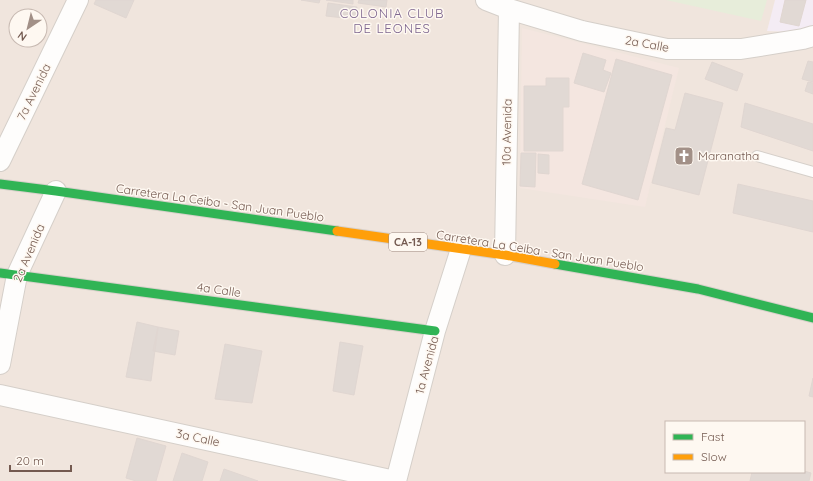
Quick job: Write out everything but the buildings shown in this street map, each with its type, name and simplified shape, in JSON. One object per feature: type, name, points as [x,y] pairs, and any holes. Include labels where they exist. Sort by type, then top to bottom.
[{"type":"main road","name":"Carretera La Ceiba - San Juan Pueblo","points":[[0,184],[460,250],[505,255],[698,290],[810,315]]},
{"type":"main road","name":"4a Calle","points":[[8,274],[435,331]]},
{"type":"street","name":"7a Avenida","points":[[0,161],[78,0]]},
{"type":"street","name":"2a Calle","points":[[486,0],[509,10],[582,31],[667,49],[741,49],[813,36]]},
{"type":"street","name":"10a Avenida","points":[[505,255],[509,10]]},
{"type":"street","name":"2a Avenida","points":[[0,364],[8,274],[56,191]]},
{"type":"street","name":"1a Avenida","points":[[396,481],[435,331],[460,250]]},
{"type":"street","name":"3a Calle","points":[[0,395],[396,481]]},
{"type":"lane","points":[[756,156],[813,172]]},
{"type":"shaded area","points":[[0,0],[813,0],[813,481],[0,481]]},
{"type":"shaded area","points":[[775,0],[813,0],[813,26],[795,32],[767,31]]},
{"type":"shaded area","points":[[522,28],[679,68],[645,207],[520,188]]},
{"type":"green space","points":[[666,0],[767,0],[761,21]]},
{"type":"traffic: fast","points":[[0,184],[337,231]]},
{"type":"traffic: fast","points":[[555,264],[698,289],[813,318]]},
{"type":"traffic: fast","points":[[0,273],[435,331]]},
{"type":"traffic: slow","points":[[337,231],[505,255],[555,264]]},
{"type":"place","name":"Maranatha","points":[[684,156]]},
{"type":"district","name":"COLONIA CLUB DE LEONES","points":[[392,20]]}]
